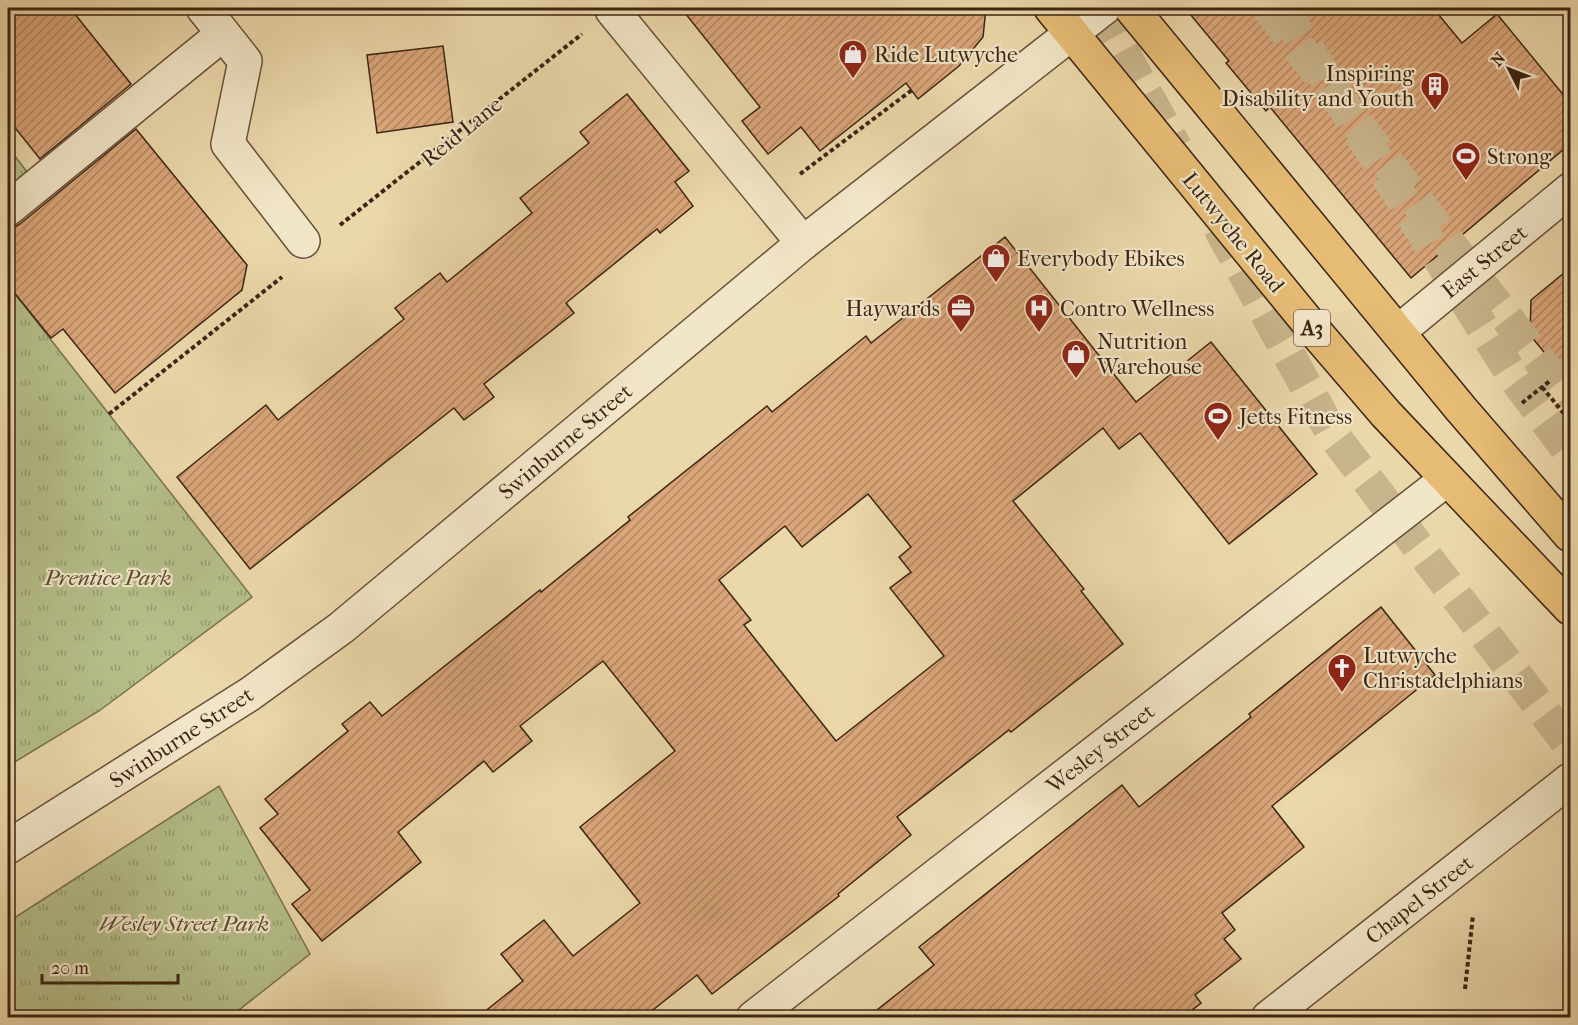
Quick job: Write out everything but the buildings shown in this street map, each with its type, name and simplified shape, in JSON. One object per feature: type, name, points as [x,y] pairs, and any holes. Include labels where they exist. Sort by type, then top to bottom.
[{"type":"highway","name":"Lutwyche Road","points":[[1051,8],[1318,336],[1386,414],[1570,608]]},
{"type":"highway","points":[[1131,8],[1461,409],[1570,535]]},
{"type":"street","points":[[203,8],[245,61],[228,144],[303,241]]},
{"type":"street","name":"Swinburne Street","points":[[8,847],[250,694],[341,628],[803,243],[1104,8]]},
{"type":"street","points":[[612,10],[803,243]]},
{"type":"street","points":[[8,209],[223,34]]},
{"type":"street","name":"East Street","points":[[1398,332],[1570,190]]},
{"type":"street","name":"Wesley Street","points":[[753,1017],[1447,479]]},
{"type":"street","name":"Chapel Street","points":[[1268,1017],[1570,780]]},
{"type":"path","name":"Reid Lane","points":[[303,241],[334,229],[366,206],[612,10]]},
{"type":"path","points":[[799,175],[912,90]]},
{"type":"path","points":[[109,414],[283,276],[287,268]]},
{"type":"path","points":[[1522,403],[1551,380]]},
{"type":"path","points":[[1542,387],[1570,421]]},
{"type":"path","points":[[1465,988],[1473,915]]},
{"type":"green space","points":[[8,147],[28,173],[8,189]]},
{"type":"green space","name":"Prentice Park","points":[[8,285],[252,597],[99,711],[8,766]]},
{"type":"green space","name":"Wesley Street Park","points":[[219,786],[310,954],[230,1017],[8,1017],[8,922]]},
{"type":"tunnel","points":[[1099,8],[1176,148]]},
{"type":"tunnel","points":[[1268,8],[1570,400]]},
{"type":"tunnel","points":[[1282,8],[1513,376],[1570,453]]},
{"type":"tunnel","points":[[1219,227],[1331,432],[1570,746]]},
{"type":"place","name":"Ride Lutwyche","points":[[853,80]]},
{"type":"place","name":"Inspiring Disability and Youth","points":[[1435,112]]},
{"type":"place","name":"Strong","points":[[1466,182]]},
{"type":"place","name":"Everybody Ebikes","points":[[996,284]]},
{"type":"place","name":"Haywards","points":[[961,334]]},
{"type":"place","name":"Contro Wellness","points":[[1039,334]]},
{"type":"place","name":"Nutrition Warehouse","points":[[1076,380]]},
{"type":"place","name":"Jetts Fitness","points":[[1218,442]]},
{"type":"place","name":"Lutwyche Christadelphians","points":[[1342,694]]}]
